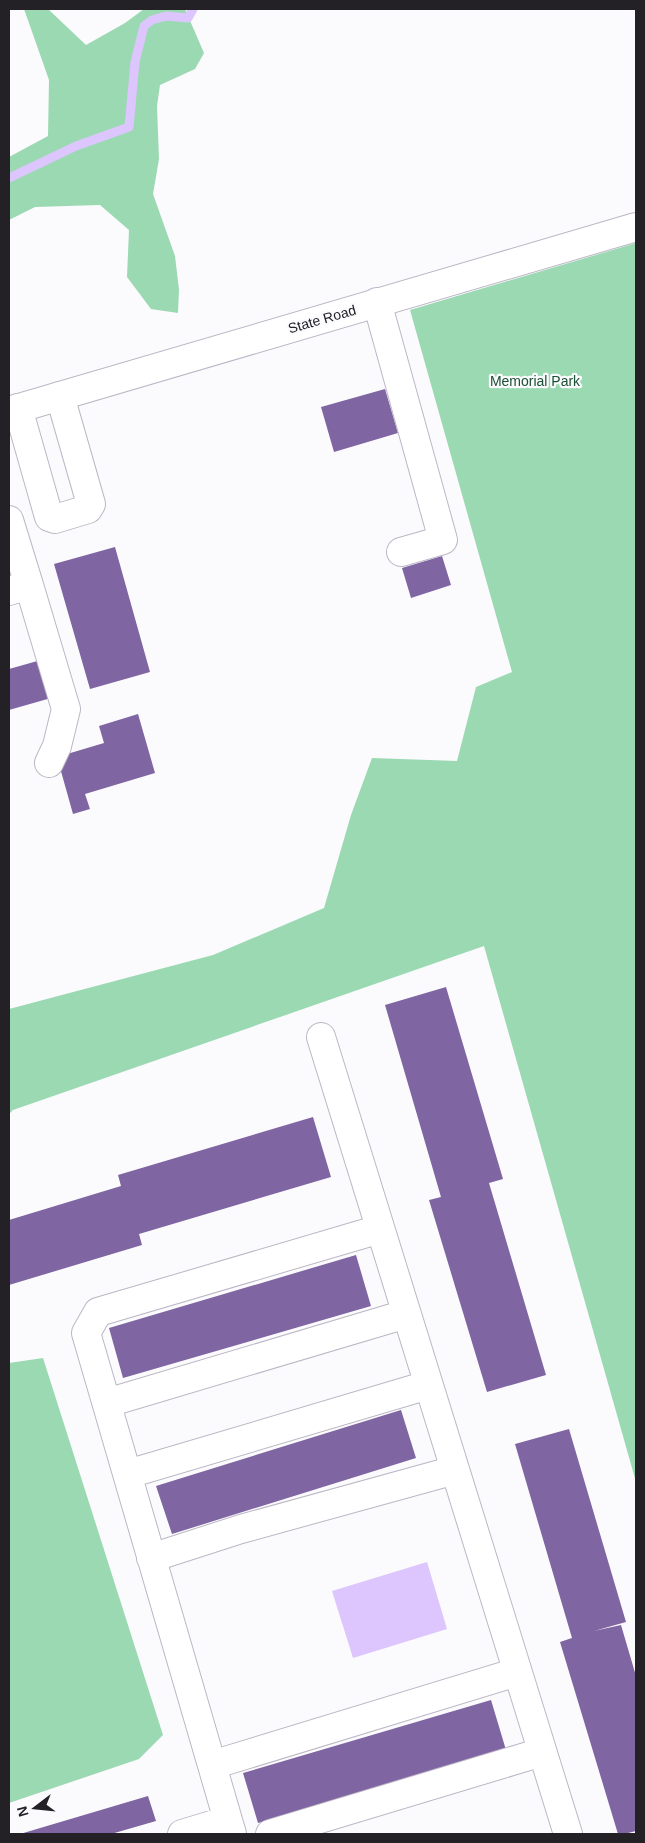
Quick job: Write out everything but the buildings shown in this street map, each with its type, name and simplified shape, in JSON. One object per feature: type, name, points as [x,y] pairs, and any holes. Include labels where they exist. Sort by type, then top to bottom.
[{"type":"street","name":"State Road","points":[[13,410],[636,227]]},
{"type":"street","points":[[378,302],[443,540],[401,552]]},
{"type":"street","points":[[13,410],[49,517],[55,519],[88,509],[92,504],[60,396]]},
{"type":"street","points":[[9,520],[19,588],[66,709],[57,746],[48,763]]},
{"type":"street","points":[[321,1037],[568,1834]]},
{"type":"street","points":[[182,1834],[230,1827],[86,1333],[98,1312],[380,1229]]},
{"type":"street","points":[[106,1402],[406,1314]]},
{"type":"street","points":[[128,1474],[428,1384]]},
{"type":"street","points":[[152,1558],[241,1529],[454,1470]]},
{"type":"street","points":[[212,1765],[517,1672]]},
{"type":"street","points":[[270,1834],[542,1752]]},
{"type":"green space","points":[[24,9],[48,9],[86,45],[125,23],[144,9],[185,9],[204,53],[195,69],[160,85],[157,106],[159,159],[153,194],[175,256],[179,290],[178,313],[151,309],[127,277],[129,230],[100,205],[35,207],[9,220],[9,157],[48,136],[49,80]]},
{"type":"green space","name":"Memorial Park","points":[[636,243],[636,1482],[484,946],[13,1110],[9,1114],[9,1009],[213,955],[324,908],[351,815],[372,758],[457,761],[476,687],[512,672],[410,310]]},
{"type":"green space","points":[[43,1358],[163,1735],[139,1759],[9,1803],[9,1363]]},
{"type":"shaded area","points":[[427,1562],[447,1629],[353,1658],[332,1591]]},
{"type":"waterway","points":[[9,178],[76,146],[129,127],[135,62],[144,26],[152,20],[166,16],[188,18],[193,9]]}]
